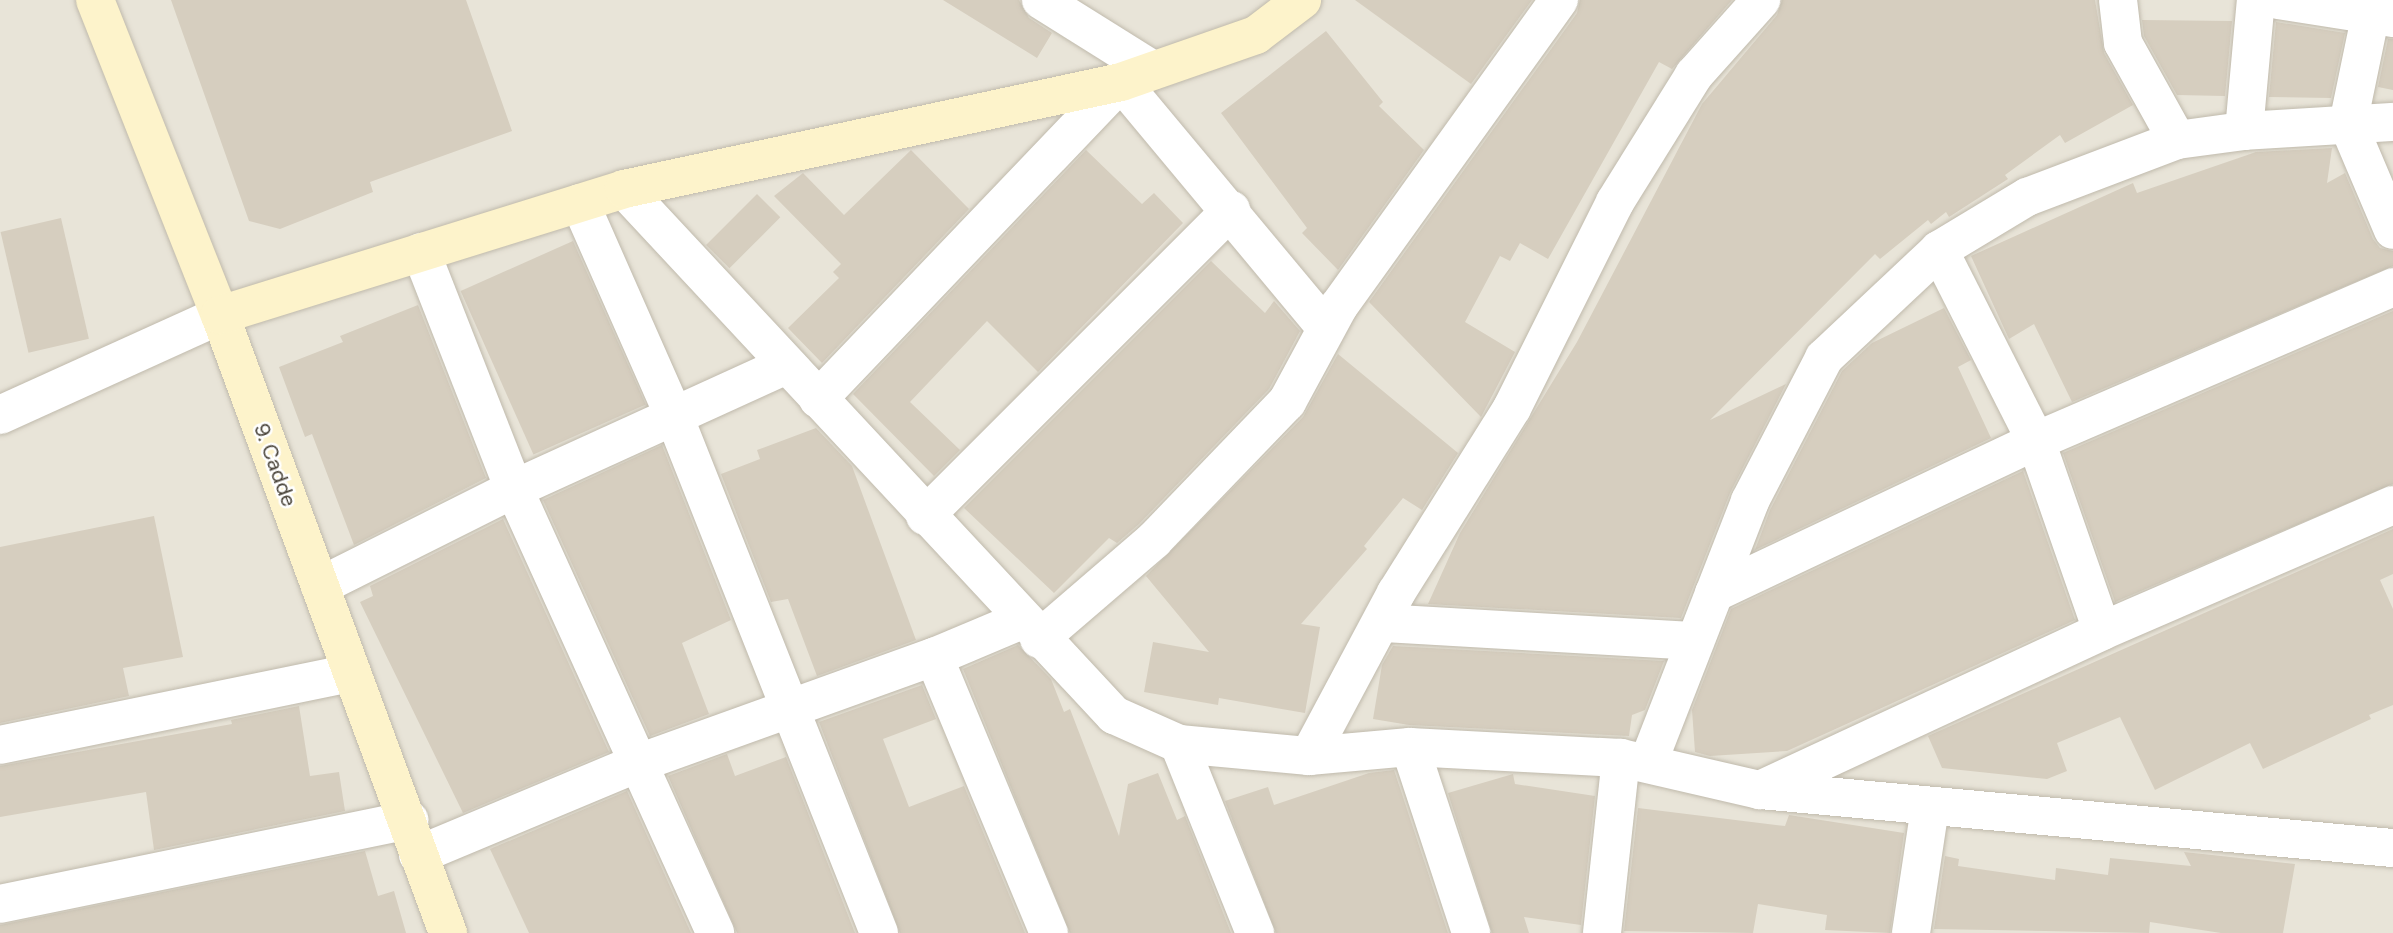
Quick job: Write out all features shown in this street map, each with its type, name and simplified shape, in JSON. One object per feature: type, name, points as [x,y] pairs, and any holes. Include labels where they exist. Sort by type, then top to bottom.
[{"type":"street","name":"9. Cadde","points":[[95,0],[220,315],[449,933]]},
{"type":"street","points":[[1041,0],[1137,76],[1231,210],[1326,328]]},
{"type":"street","points":[[0,415],[220,315],[624,189],[1137,76],[1256,35],[1302,0]]},
{"type":"street","points":[[0,904],[413,837],[636,764],[934,657],[1031,630],[1154,540],[1287,402],[1326,328],[1559,0]]},
{"type":"street","points":[[1309,756],[1382,623],[1512,408],[1615,202],[1694,75],[1761,0]]},
{"type":"street","points":[[2118,0],[2123,43],[2177,140]]},
{"type":"street","points":[[2244,131],[2256,0]]},
{"type":"street","points":[[2277,0],[2382,15],[2347,124],[2393,230]]},
{"type":"street","points":[[818,399],[1137,76]]},
{"type":"street","points":[[1602,933],[1635,761],[1694,640],[1750,501],[1824,358],[1939,250],[2027,197],[2177,140],[2244,131],[2393,122]]},
{"type":"street","points":[[624,189],[1031,630],[1114,715],[1179,744],[1309,756],[1410,747],[1635,761],[1760,790],[1930,808],[2393,848]]},
{"type":"street","points":[[580,203],[674,416],[879,933]]},
{"type":"street","points":[[925,516],[1231,210]]},
{"type":"street","points":[[1939,250],[2036,441],[2102,631]]},
{"type":"street","points":[[421,252],[514,489],[636,764],[715,933]]},
{"type":"street","points":[[1714,593],[2036,441],[2393,287]]},
{"type":"street","points":[[320,586],[514,489],[786,365]]},
{"type":"street","points":[[1760,790],[2102,631],[2393,505]]},
{"type":"street","points":[[1382,623],[1694,640]]},
{"type":"street","points":[[934,657],[1049,933]]},
{"type":"street","points":[[0,745],[352,673]]},
{"type":"street","points":[[1179,744],[1255,933]]},
{"type":"street","points":[[1410,747],[1471,933]]},
{"type":"street","points":[[1912,933],[1930,808]]},
{"type":"shaded area","points":[[0,0],[2393,0],[2393,933],[0,933]]},
{"type":"building","points":[[171,0],[466,0],[512,131],[370,182],[373,192],[280,229],[249,221]]},
{"type":"building","points":[[943,0],[1019,0],[1029,18],[1052,33],[1037,58]]},
{"type":"building","points":[[1355,0],[1532,0],[1471,84]]},
{"type":"building","points":[[1580,0],[1732,0],[1672,69],[1659,62],[1548,259],[1520,243],[1510,261],[1500,256],[1465,322],[1515,352],[1481,417],[1369,302],[1577,13]]},
{"type":"building","points":[[1782,0],[2095,0],[2104,53],[2133,105],[2065,143],[2060,135],[2005,175],[2008,179],[1949,217],[1946,212],[1931,224],[1928,220],[1880,259],[1875,254],[1710,420],[1786,384],[1730,493],[1681,618],[1428,604],[1460,533],[1577,342],[1702,104],[1777,15]]},
{"type":"building","points":[[2142,20],[2232,21],[2225,96],[2177,95],[2144,36]]},
{"type":"building","points":[[2276,22],[2345,33],[2331,98],[2269,97]]},
{"type":"building","points":[[1326,31],[1383,102],[1379,106],[1424,150],[1338,270],[1302,233],[1307,228],[1221,113]]},
{"type":"building","points":[[2388,39],[2393,39],[2393,90],[2378,87]]},
{"type":"building","points":[[2332,148],[2327,183],[2345,173],[2373,239],[2380,248],[2393,251],[2393,266],[2072,402],[2034,324],[2009,339],[1971,256],[2133,183],[2137,193],[2256,152]]},
{"type":"building","points":[[911,150],[969,209],[822,363],[788,328],[839,278],[833,272],[841,264],[774,196],[803,173],[844,215]]},
{"type":"building","points":[[1086,150],[1142,204],[1154,193],[1183,223],[1038,372],[987,321],[910,402],[960,450],[934,476],[853,394]]},
{"type":"building","points":[[757,194],[780,217],[729,268],[706,245]]},
{"type":"building","points":[[61,218],[89,339],[28,353],[1,232]]},
{"type":"building","points":[[573,241],[646,405],[533,455],[461,291]]},
{"type":"building","points":[[1211,261],[1265,313],[1274,301],[1300,331],[1269,389],[1139,524],[1117,543],[1109,538],[1054,593],[964,508]]},
{"type":"building","points":[[418,305],[486,478],[354,545],[312,434],[305,437],[279,367],[343,342],[340,336]]},
{"type":"building","points":[[1944,308],[1971,360],[1958,367],[1991,438],[1755,550],[1770,510],[1842,371],[1872,343]]},
{"type":"building","points":[[2393,311],[2393,484],[2115,602],[2063,453]]},
{"type":"building","points":[[1338,354],[1458,453],[1422,510],[1403,498],[1364,546],[1367,549],[1301,624],[1320,627],[1305,713],[1219,698],[1218,705],[1144,692],[1153,642],[1209,652],[1146,576],[1303,417]]},
{"type":"building","points":[[816,428],[852,466],[916,640],[817,676],[788,599],[771,602],[721,474],[760,459],[757,450]]},
{"type":"building","points":[[662,445],[731,620],[682,643],[709,714],[650,736],[543,500]]},
{"type":"building","points":[[2023,471],[2075,620],[1787,751],[1710,756],[1695,752],[1692,710],[1731,609]]},
{"type":"building","points":[[154,516],[183,657],[123,668],[129,696],[0,723],[0,547]]},
{"type":"building","points":[[503,519],[609,752],[463,813],[360,602],[373,596],[370,586]]},
{"type":"building","points":[[2393,529],[2393,574],[2380,580],[2393,609],[2393,705],[2369,715],[2371,719],[2263,769],[2250,743],[2155,790],[2120,717],[2057,743],[2067,771],[2047,779],[1942,768],[1928,736]]},
{"type":"building","points":[[1018,645],[1051,679],[1064,712],[1070,709],[1119,836],[1128,784],[1158,773],[1177,820],[1185,816],[1231,933],[1070,933],[963,669]]},
{"type":"building","points":[[1393,646],[1664,661],[1645,710],[1632,715],[1629,736],[1409,725],[1373,719],[1382,665]]},
{"type":"building","points":[[922,685],[936,719],[883,739],[909,807],[964,786],[1025,933],[900,933],[819,722]]},
{"type":"building","points":[[299,706],[310,776],[339,772],[345,811],[154,850],[146,792],[0,817],[0,766],[232,724],[231,720]]},
{"type":"building","points":[[727,754],[735,776],[786,757],[855,933],[737,933],[668,776]]},
{"type":"building","points":[[1394,770],[1448,933],[1276,933],[1225,801],[1268,787],[1274,805],[1369,773]]},
{"type":"building","points":[[1513,774],[1515,784],[1595,796],[1581,925],[1524,917],[1529,933],[1492,933],[1448,793]]},
{"type":"building","points":[[627,791],[691,933],[529,933],[490,849]]},
{"type":"building","points":[[1638,808],[1785,826],[1789,815],[1904,833],[1890,933],[1825,930],[1827,915],[1758,904],[1753,933],[1624,931]]},
{"type":"building","points":[[365,851],[378,896],[394,891],[406,933],[0,933],[0,925]]},
{"type":"building","points":[[2184,852],[2295,864],[2283,933],[2221,933],[2150,922],[2149,933],[1934,929],[1945,856],[1959,859],[1958,866],[2055,880],[2056,868],[2108,875],[2110,858],[2191,866]]}]
